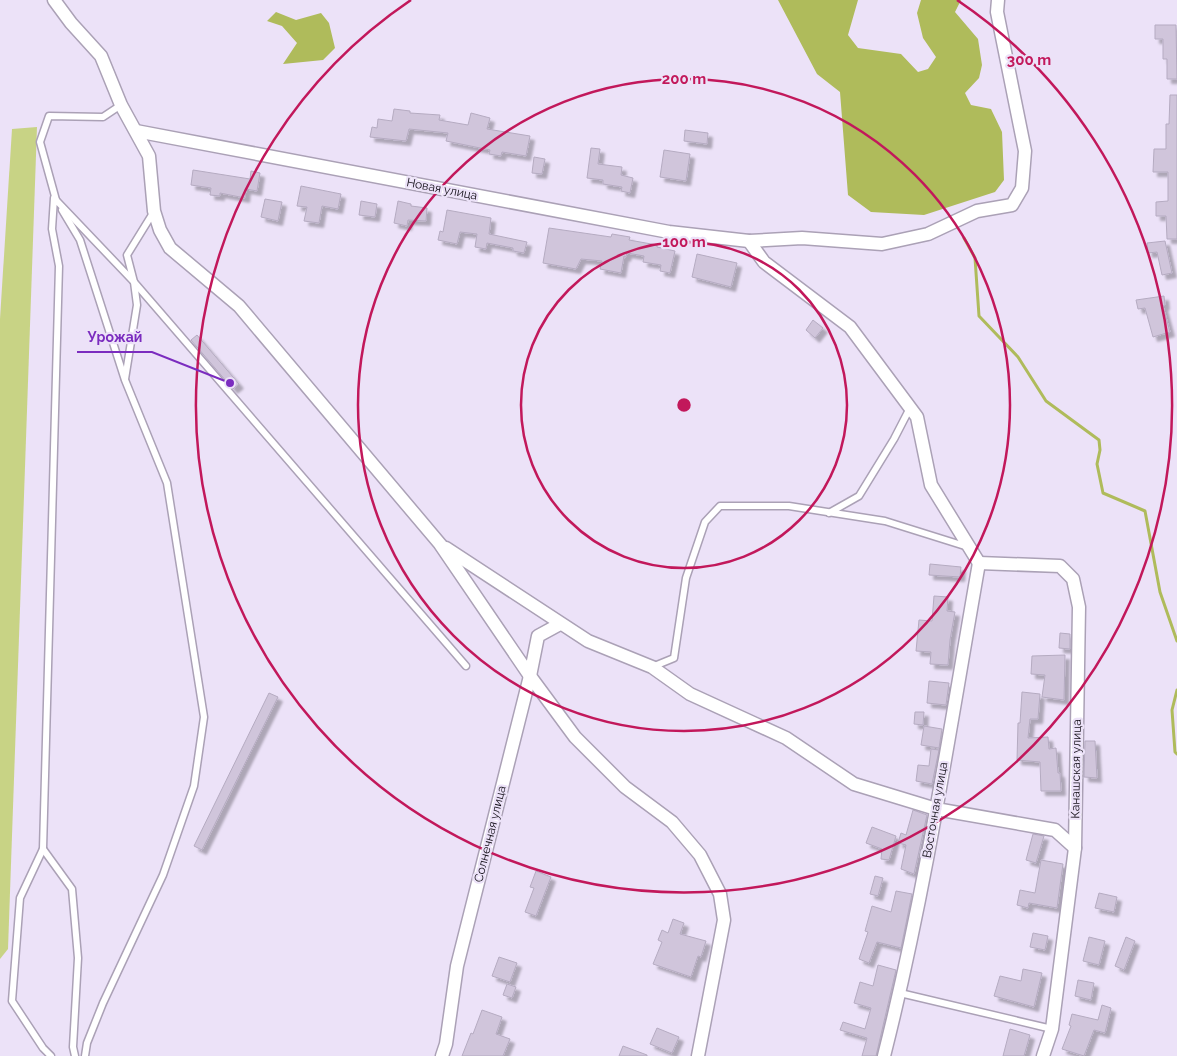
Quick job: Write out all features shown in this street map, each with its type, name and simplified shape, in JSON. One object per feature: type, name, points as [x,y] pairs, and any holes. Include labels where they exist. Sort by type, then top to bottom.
[{"type":"street","points":[[54,0],[71,23],[101,56],[121,105],[148,156],[154,210],[160,230],[170,248],[239,306],[440,544],[530,676],[575,737],[625,787],[672,822],[700,855],[720,894],[724,920],[698,1056]]},
{"type":"street","name":"Новая улица","points":[[136,131],[669,232],[749,241],[802,238],[882,244],[928,234],[977,211],[1012,205],[1022,188],[1025,151],[997,12],[998,0]]},
{"type":"street","points":[[749,241],[764,262],[850,326],[910,408],[916,417],[930,484],[979,563]]},
{"type":"street","points":[[440,544],[588,641],[652,667],[690,694],[786,738],[854,784],[936,809],[1055,830],[1075,848]]},
{"type":"street","name":"Восточная улица","points":[[884,1056],[900,993],[936,809],[979,563]]},
{"type":"street","name":"Канашская улица","points":[[979,563],[1060,566],[1074,579],[1080,608],[1075,848],[1052,1029],[1043,1056]]},
{"type":"street","name":"Солнечная улица","points":[[442,1056],[446,1044],[457,966],[530,676],[538,636],[560,624]]},
{"type":"lane","points":[[86,1056],[87,1043],[102,1003],[163,875],[194,786],[204,717],[167,483],[125,380],[80,240],[54,198],[40,142],[49,116],[104,117],[121,105]]},
{"type":"lane","points":[[54,198],[134,282],[466,666]]},
{"type":"lane","points":[[50,1056],[12,1001],[20,898],[43,849],[59,266],[52,229],[54,198]]},
{"type":"lane","points":[[125,380],[137,305],[128,255],[154,210]]},
{"type":"lane","points":[[829,513],[859,496],[894,439],[910,408]]},
{"type":"lane","points":[[652,667],[674,658],[686,578],[705,522],[720,506],[789,506],[885,521],[969,548]]},
{"type":"lane","points":[[43,849],[72,889],[78,958],[73,1047],[75,1056]]},
{"type":"lane","points":[[900,993],[1052,1029]]},
{"type":"shaded area","points":[[778,0],[858,0],[848,35],[858,48],[901,54],[918,72],[928,69],[936,57],[923,38],[917,13],[921,0],[961,0],[955,12],[978,39],[982,65],[979,78],[965,93],[971,105],[991,109],[1002,132],[1004,180],[995,192],[924,215],[871,212],[848,195],[840,92],[817,74]]},
{"type":"shaded area","points":[[276,12],[296,20],[321,13],[329,23],[335,48],[323,60],[283,64],[297,43],[282,26],[267,21]]},
{"type":"shaded area","points":[[37,127],[8,949],[0,959],[0,319],[12,129]]},
{"type":"building","points":[[1155,25],[1176,25],[1177,79],[1167,79],[1167,59],[1163,59],[1163,39],[1155,39]]},
{"type":"building","points":[[1170,95],[1177,95],[1177,239],[1167,239],[1166,216],[1156,216],[1156,202],[1168,201],[1168,172],[1153,172],[1154,149],[1166,149],[1166,124],[1169,124]]},
{"type":"building","points":[[394,109],[410,111],[410,113],[440,115],[439,120],[468,125],[471,113],[490,118],[487,129],[530,136],[526,156],[502,152],[501,156],[489,154],[490,150],[446,141],[448,133],[409,129],[406,141],[370,137],[372,127],[377,128],[378,119],[392,121]]},
{"type":"building","points":[[685,130],[708,133],[707,144],[684,141]]},
{"type":"building","points":[[591,148],[600,149],[598,164],[622,167],[621,175],[633,178],[630,193],[621,191],[622,187],[603,184],[603,180],[587,178]]},
{"type":"building","points":[[664,150],[690,154],[686,181],[660,177]]},
{"type":"building","points":[[534,157],[545,159],[542,174],[532,173]]},
{"type":"building","points":[[193,170],[250,179],[251,171],[260,173],[257,191],[246,189],[245,198],[220,193],[220,196],[210,195],[211,188],[191,185]]},
{"type":"building","points":[[301,186],[341,194],[338,209],[322,206],[319,223],[304,221],[307,207],[297,206]]},
{"type":"building","points":[[265,199],[282,202],[278,221],[261,217]]},
{"type":"building","points":[[361,201],[377,204],[375,217],[359,215]]},
{"type":"building","points":[[398,201],[411,204],[411,206],[427,208],[426,221],[408,220],[407,226],[394,223]]},
{"type":"building","points":[[447,210],[491,218],[489,234],[527,242],[524,253],[513,251],[513,248],[487,243],[486,249],[475,247],[477,234],[460,232],[457,244],[438,240],[440,231],[443,232]]},
{"type":"building","points":[[549,228],[611,237],[612,234],[630,237],[629,240],[657,245],[657,247],[675,251],[670,273],[660,271],[661,265],[643,262],[644,256],[627,253],[626,257],[624,256],[621,273],[600,269],[602,261],[581,259],[576,269],[543,263]]},
{"type":"building","points":[[1165,241],[1172,273],[1162,275],[1157,252],[1148,253],[1147,243]]},
{"type":"building","points":[[697,254],[737,263],[731,287],[692,277]]},
{"type":"building","points":[[1164,296],[1165,305],[1163,306],[1170,332],[1153,337],[1145,308],[1138,309],[1136,300]]},
{"type":"building","points":[[813,320],[823,328],[815,338],[806,330]]},
{"type":"building","points":[[197,335],[239,384],[233,389],[191,340]]},
{"type":"building","points":[[930,564],[961,567],[960,577],[929,575]]},
{"type":"building","points":[[934,596],[948,597],[947,611],[955,612],[948,665],[930,664],[931,652],[916,651],[919,620],[932,621]]},
{"type":"building","points":[[1060,633],[1070,634],[1070,649],[1059,648]]},
{"type":"building","points":[[1065,655],[1064,700],[1042,697],[1045,675],[1031,674],[1032,656]]},
{"type":"building","points":[[929,681],[949,683],[946,705],[927,703]]},
{"type":"building","points":[[1022,692],[1040,694],[1038,719],[1030,719],[1028,738],[1048,737],[1049,749],[1056,748],[1061,791],[1041,791],[1040,762],[1017,760],[1018,723],[1020,723]]},
{"type":"building","points":[[269,693],[278,697],[202,850],[194,846]]},
{"type":"building","points":[[915,712],[924,712],[923,725],[914,724]]},
{"type":"building","points":[[924,726],[942,729],[939,748],[921,745]]},
{"type":"building","points":[[1085,741],[1095,741],[1097,778],[1084,777]]},
{"type":"building","points":[[931,749],[939,750],[932,784],[916,781],[918,765],[929,766]]},
{"type":"building","points":[[913,810],[927,815],[914,874],[901,869],[906,845],[898,843],[901,833],[906,835]]},
{"type":"building","points":[[872,827],[896,836],[889,860],[881,859],[882,849],[866,843]]},
{"type":"building","points":[[1033,834],[1044,836],[1036,863],[1026,860]]},
{"type":"building","points":[[1041,860],[1063,864],[1057,908],[1029,903],[1028,908],[1017,905],[1020,890],[1035,893]]},
{"type":"building","points":[[536,871],[551,877],[536,916],[525,912],[534,888],[530,887]]},
{"type":"building","points":[[875,876],[883,878],[878,896],[870,894]]},
{"type":"building","points":[[896,891],[912,894],[901,948],[877,942],[869,963],[859,959],[868,932],[865,931],[872,906],[891,912]]},
{"type":"building","points":[[1099,893],[1117,897],[1114,912],[1095,908]]},
{"type":"building","points":[[673,919],[684,923],[680,934],[706,941],[701,957],[698,956],[691,977],[653,964],[662,942],[658,940],[662,930],[668,933]]},
{"type":"building","points":[[1033,933],[1048,936],[1045,950],[1030,947]]},
{"type":"building","points":[[1089,937],[1105,941],[1099,965],[1083,961]]},
{"type":"building","points":[[1126,937],[1135,941],[1124,970],[1115,966]]},
{"type":"building","points":[[499,957],[517,963],[510,982],[492,976]]},
{"type":"building","points":[[878,965],[896,970],[876,1056],[862,1056],[867,1038],[840,1030],[843,1022],[865,1029],[871,1008],[854,1003],[860,982],[873,986]]},
{"type":"building","points":[[1023,969],[1042,973],[1034,1007],[994,996],[1000,976],[1021,981]]},
{"type":"building","points":[[1078,980],[1094,983],[1091,1000],[1075,996]]},
{"type":"building","points":[[507,984],[516,987],[512,998],[503,995]]},
{"type":"building","points":[[1102,1005],[1111,1008],[1105,1033],[1094,1030],[1084,1056],[1062,1049],[1071,1026],[1069,1025],[1072,1014],[1098,1020]]},
{"type":"building","points":[[482,1010],[502,1017],[496,1034],[510,1039],[503,1056],[462,1056]]},
{"type":"building","points":[[657,1028],[679,1037],[672,1053],[650,1044]]},
{"type":"building","points":[[1010,1029],[1030,1035],[1024,1056],[1003,1056]]},
{"type":"building","points":[[623,1046],[647,1055],[647,1056],[619,1056]]},
{"type":"waterway","points":[[964,238],[975,258],[979,316],[1018,357],[1046,401],[1099,440],[1100,450],[1097,464],[1103,493],[1145,511],[1160,592],[1177,641]]},
{"type":"waterway","points":[[1177,690],[1172,710],[1175,752],[1177,754]]},
{"type":"place","name":"Урожай","points":[[230,383]]}]
